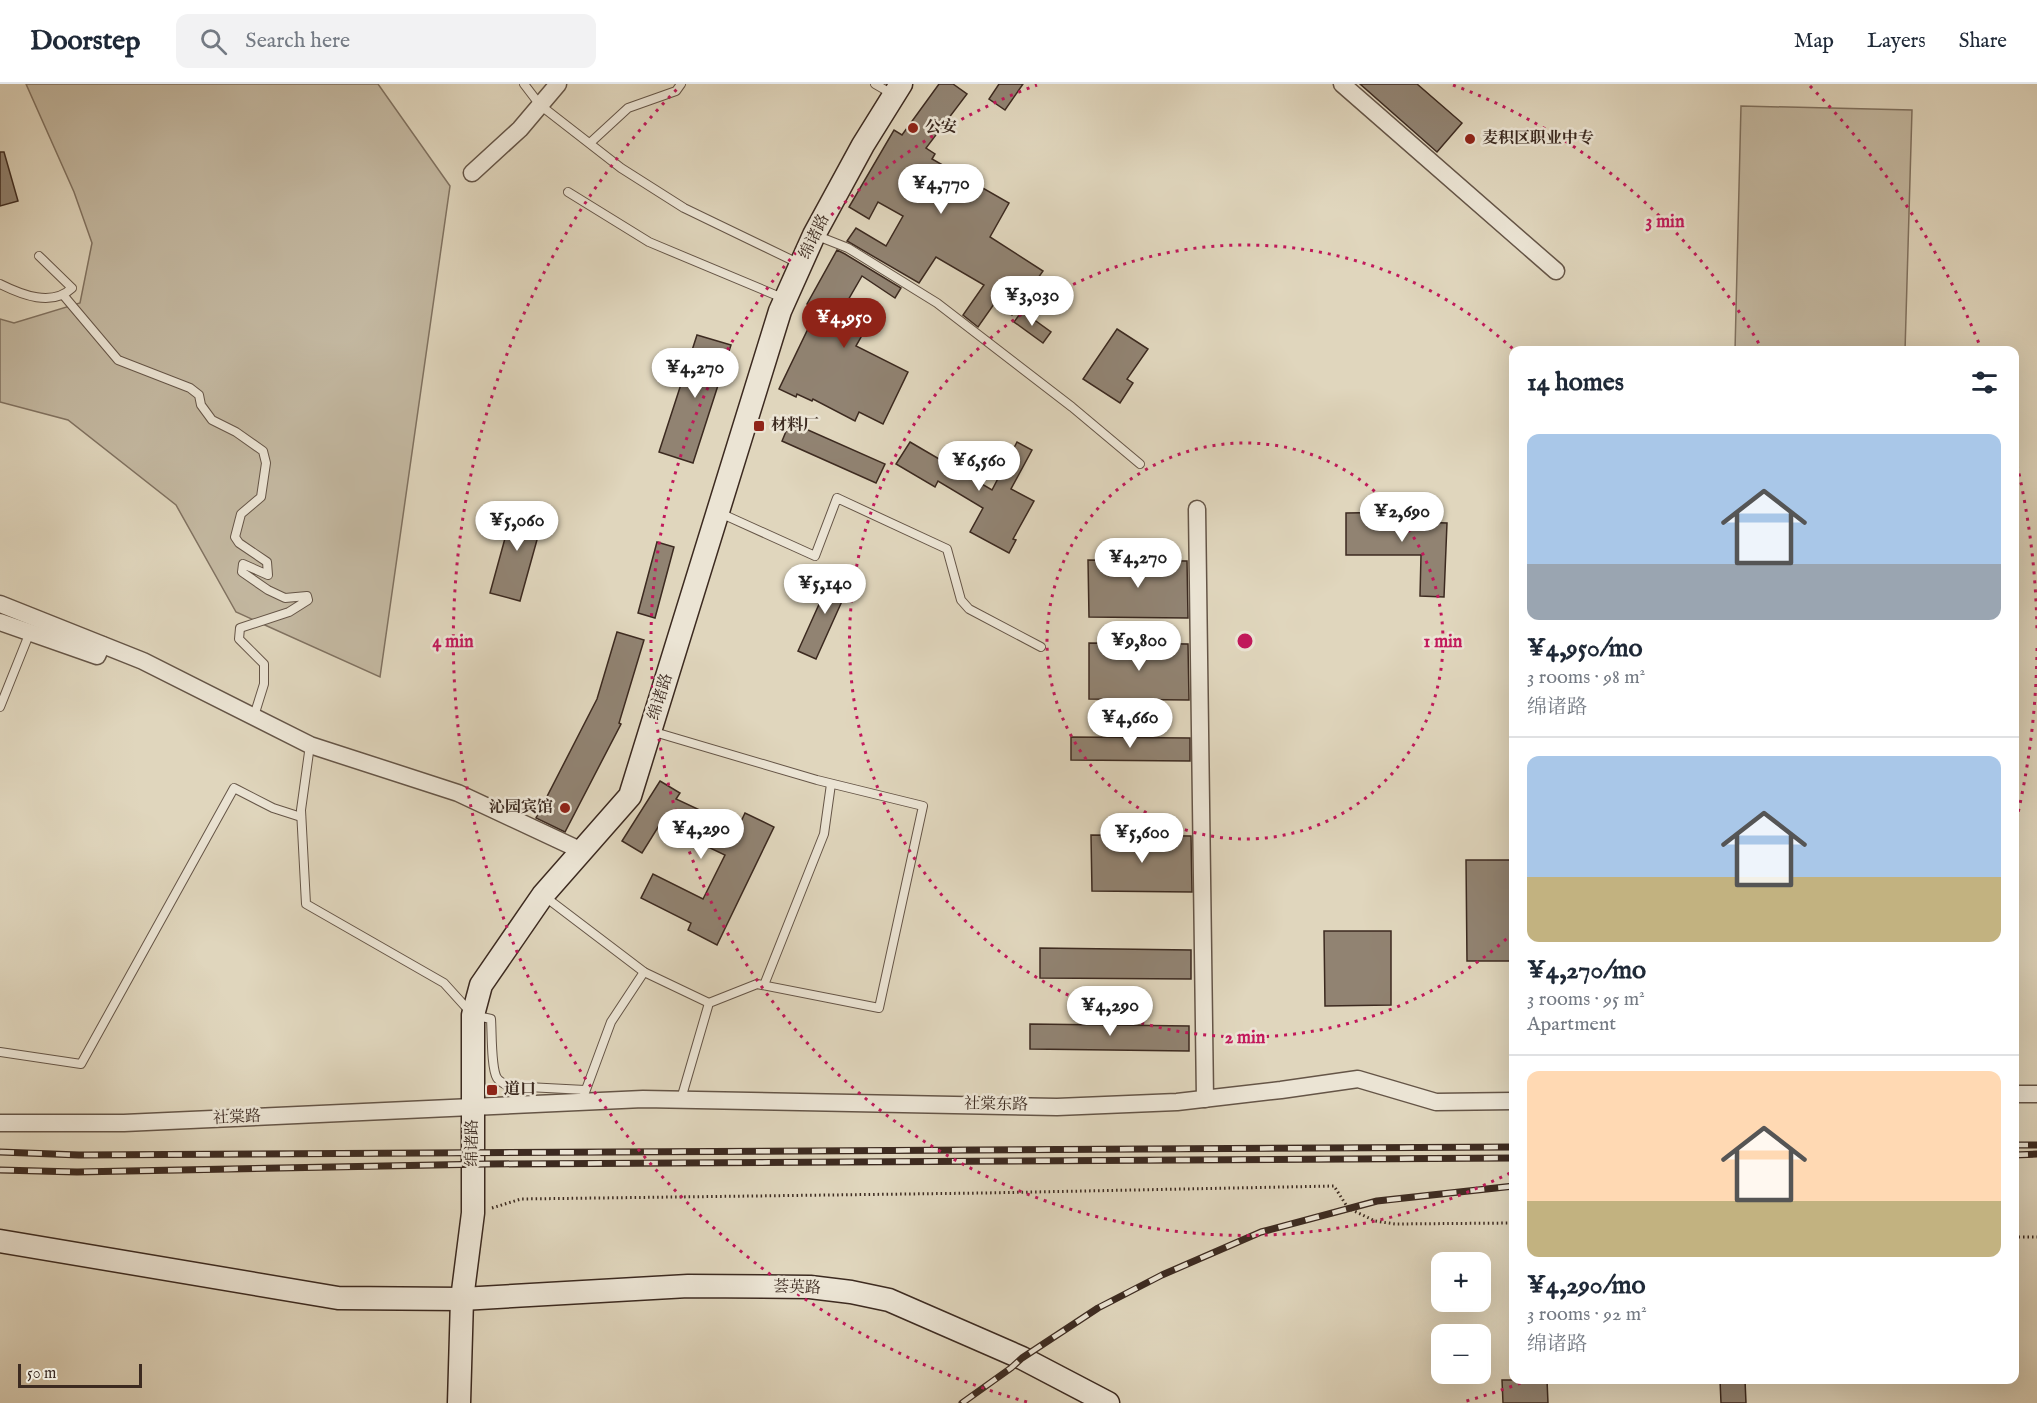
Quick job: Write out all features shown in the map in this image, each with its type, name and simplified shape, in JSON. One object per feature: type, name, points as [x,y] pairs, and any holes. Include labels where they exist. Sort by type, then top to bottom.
[{"type":"street","points":[[472,173],[520,129],[558,84]]},
{"type":"street","points":[[1342,84],[1556,271]]},
{"type":"street","name":"绵诸路","points":[[459,1403],[462,1299],[473,1214],[473,1015],[481,985],[543,895],[630,796],[780,311],[814,235],[890,88]]},
{"type":"street","points":[[1197,509],[1205,1099]]},
{"type":"street","points":[[0,604],[142,661],[310,745],[458,793],[582,850]]},
{"type":"street","points":[[0,622],[97,656],[102,645]]},
{"type":"street","name":"社棠东路","points":[[473,1106],[584,1096],[1057,1107],[1177,1102],[1358,1079],[1436,1102],[1509,1101]]},
{"type":"street","points":[[2019,1094],[2037,1094]]},
{"type":"street","name":"社棠路","points":[[0,1123],[124,1123],[473,1106]]},
{"type":"street","name":"荟英路","points":[[0,1241],[338,1298],[462,1299],[688,1286],[810,1287],[851,1292],[889,1300],[1022,1358],[1108,1403]]},
{"type":"lane","points":[[524,84],[540,105],[621,168],[684,208],[801,264]]},
{"type":"lane","points":[[590,144],[628,108],[676,90],[681,84]]},
{"type":"lane","points":[[568,192],[649,242],[786,299]]},
{"type":"lane","points":[[814,235],[848,248],[937,303],[1072,407],[1140,464]]},
{"type":"lane","points":[[0,284],[26,296],[51,298],[64,296],[72,288],[39,256]]},
{"type":"lane","points":[[64,296],[118,360],[190,388],[200,395],[201,405],[212,420],[236,432],[262,451],[266,463],[261,497],[241,514],[235,537],[239,543],[267,562],[268,575],[243,564],[242,573],[285,598],[307,596],[308,600],[289,612],[240,628],[239,639],[264,664],[264,684],[254,716]]},
{"type":"lane","points":[[718,512],[815,556],[837,498],[947,549],[961,600],[969,609],[1041,647]]},
{"type":"lane","points":[[0,707],[30,632]]},
{"type":"lane","points":[[543,895],[644,972],[709,1003],[757,984],[879,1008],[923,806],[831,784],[650,731]]},
{"type":"lane","points":[[310,745],[301,810],[306,904],[444,983],[473,1015],[491,1018],[494,1071],[498,1080],[503,1084],[584,1096],[611,1022],[644,972]]},
{"type":"lane","points":[[764,985],[824,834],[831,784]]},
{"type":"lane","points":[[0,1052],[81,1064],[234,788],[273,808],[301,817]]},
{"type":"lane","points":[[681,1100],[709,1003]]},
{"type":"path","points":[[473,1214],[521,1199],[1334,1186],[1348,1208],[1375,1221],[1395,1224],[1509,1223]]},
{"type":"path","points":[[2019,1237],[2037,1237]]},
{"type":"shaded area","points":[[26,84],[378,84],[450,186],[380,677],[236,612],[176,505],[68,420],[0,402],[0,319],[14,323],[80,303],[92,243],[74,192]]},
{"type":"shaded area","points":[[1741,106],[1912,110],[1905,346],[1735,346]]},
{"type":"building","points":[[939,84],[953,84],[967,94],[926,148],[935,154],[932,159],[1009,203],[990,237],[1043,271],[1012,315],[994,304],[978,327],[963,315],[984,285],[936,257],[919,283],[847,241],[856,228],[886,246],[903,216],[878,202],[869,219],[849,207],[894,130],[902,135]]},
{"type":"building","points":[[999,84],[1023,84],[1005,110],[989,99]]},
{"type":"building","points":[[1360,84],[1417,84],[1462,123],[1437,152]]},
{"type":"building","points":[[0,152],[4,152],[18,201],[0,206]]},
{"type":"building","points":[[837,250],[901,288],[895,298],[862,276],[847,302],[873,316],[856,346],[908,372],[883,424],[859,412],[855,421],[813,399],[812,401],[797,394],[796,397],[779,389],[817,310],[807,304]]},
{"type":"building","points":[[1022,311],[1051,332],[1043,343],[1014,322]]},
{"type":"building","points":[[1117,329],[1148,349],[1127,379],[1133,383],[1120,403],[1083,379]]},
{"type":"building","points":[[697,335],[731,345],[693,463],[659,452]]},
{"type":"building","points":[[790,422],[885,464],[876,483],[782,441]]},
{"type":"building","points":[[910,442],[992,490],[1017,442],[1032,450],[1011,489],[1034,501],[1013,539],[1016,540],[1009,553],[970,532],[983,508],[938,481],[935,487],[896,464]]},
{"type":"building","points":[[515,502],[545,511],[520,601],[490,593]]},
{"type":"building","points":[[1415,512],[1415,522],[1447,523],[1444,597],[1420,596],[1421,555],[1346,555],[1346,513]]},
{"type":"building","points":[[657,542],[674,547],[655,618],[638,613]]},
{"type":"building","points":[[1088,560],[1187,561],[1188,618],[1089,617]]},
{"type":"building","points":[[834,571],[852,579],[816,659],[798,651]]},
{"type":"building","points":[[617,632],[644,640],[619,723],[621,724],[565,832],[536,818],[597,699]]},
{"type":"building","points":[[1089,643],[1188,644],[1189,700],[1089,699]]},
{"type":"building","points":[[1071,737],[1190,738],[1190,761],[1071,760]]},
{"type":"building","points":[[660,781],[680,793],[676,799],[738,828],[745,813],[774,827],[717,945],[688,930],[691,923],[641,898],[653,874],[703,899],[725,855],[660,824],[642,853],[622,841]]},
{"type":"building","points":[[1091,835],[1191,836],[1192,892],[1092,891]]},
{"type":"building","points":[[1466,860],[1509,860],[1509,961],[1467,961]]},
{"type":"building","points":[[1324,931],[1391,931],[1391,1005],[1325,1006]]},
{"type":"building","points":[[1040,948],[1191,950],[1191,979],[1040,978]]},
{"type":"building","points":[[1030,1024],[1189,1026],[1189,1051],[1030,1049]]},
{"type":"building","points":[[1502,1380],[1509,1380],[1509,1384],[1547,1384],[1548,1403],[1503,1403]]},
{"type":"building","points":[[1720,1384],[1745,1384],[1746,1403],[1721,1403]]},
{"type":"railway","points":[[2019,1145],[2037,1145]]},
{"type":"railway","points":[[0,1152],[79,1155],[1509,1147]]},
{"type":"railway","points":[[2019,1155],[2037,1154]]},
{"type":"railway","points":[[0,1170],[77,1172],[487,1164],[1509,1158]]},
{"type":"railway","points":[[962,1403],[1022,1358],[1098,1308],[1162,1275],[1261,1232],[1377,1201],[1509,1187]]},
{"type":"place","name":"公安","points":[[913,128]]},
{"type":"place","name":"麦积区职业中专","points":[[1470,139]]},
{"type":"place","name":"材料厂","points":[[759,426]]},
{"type":"place","name":"沁园宾馆","points":[[565,808]]},
{"type":"place","name":"道口","points":[[492,1090]]}]
